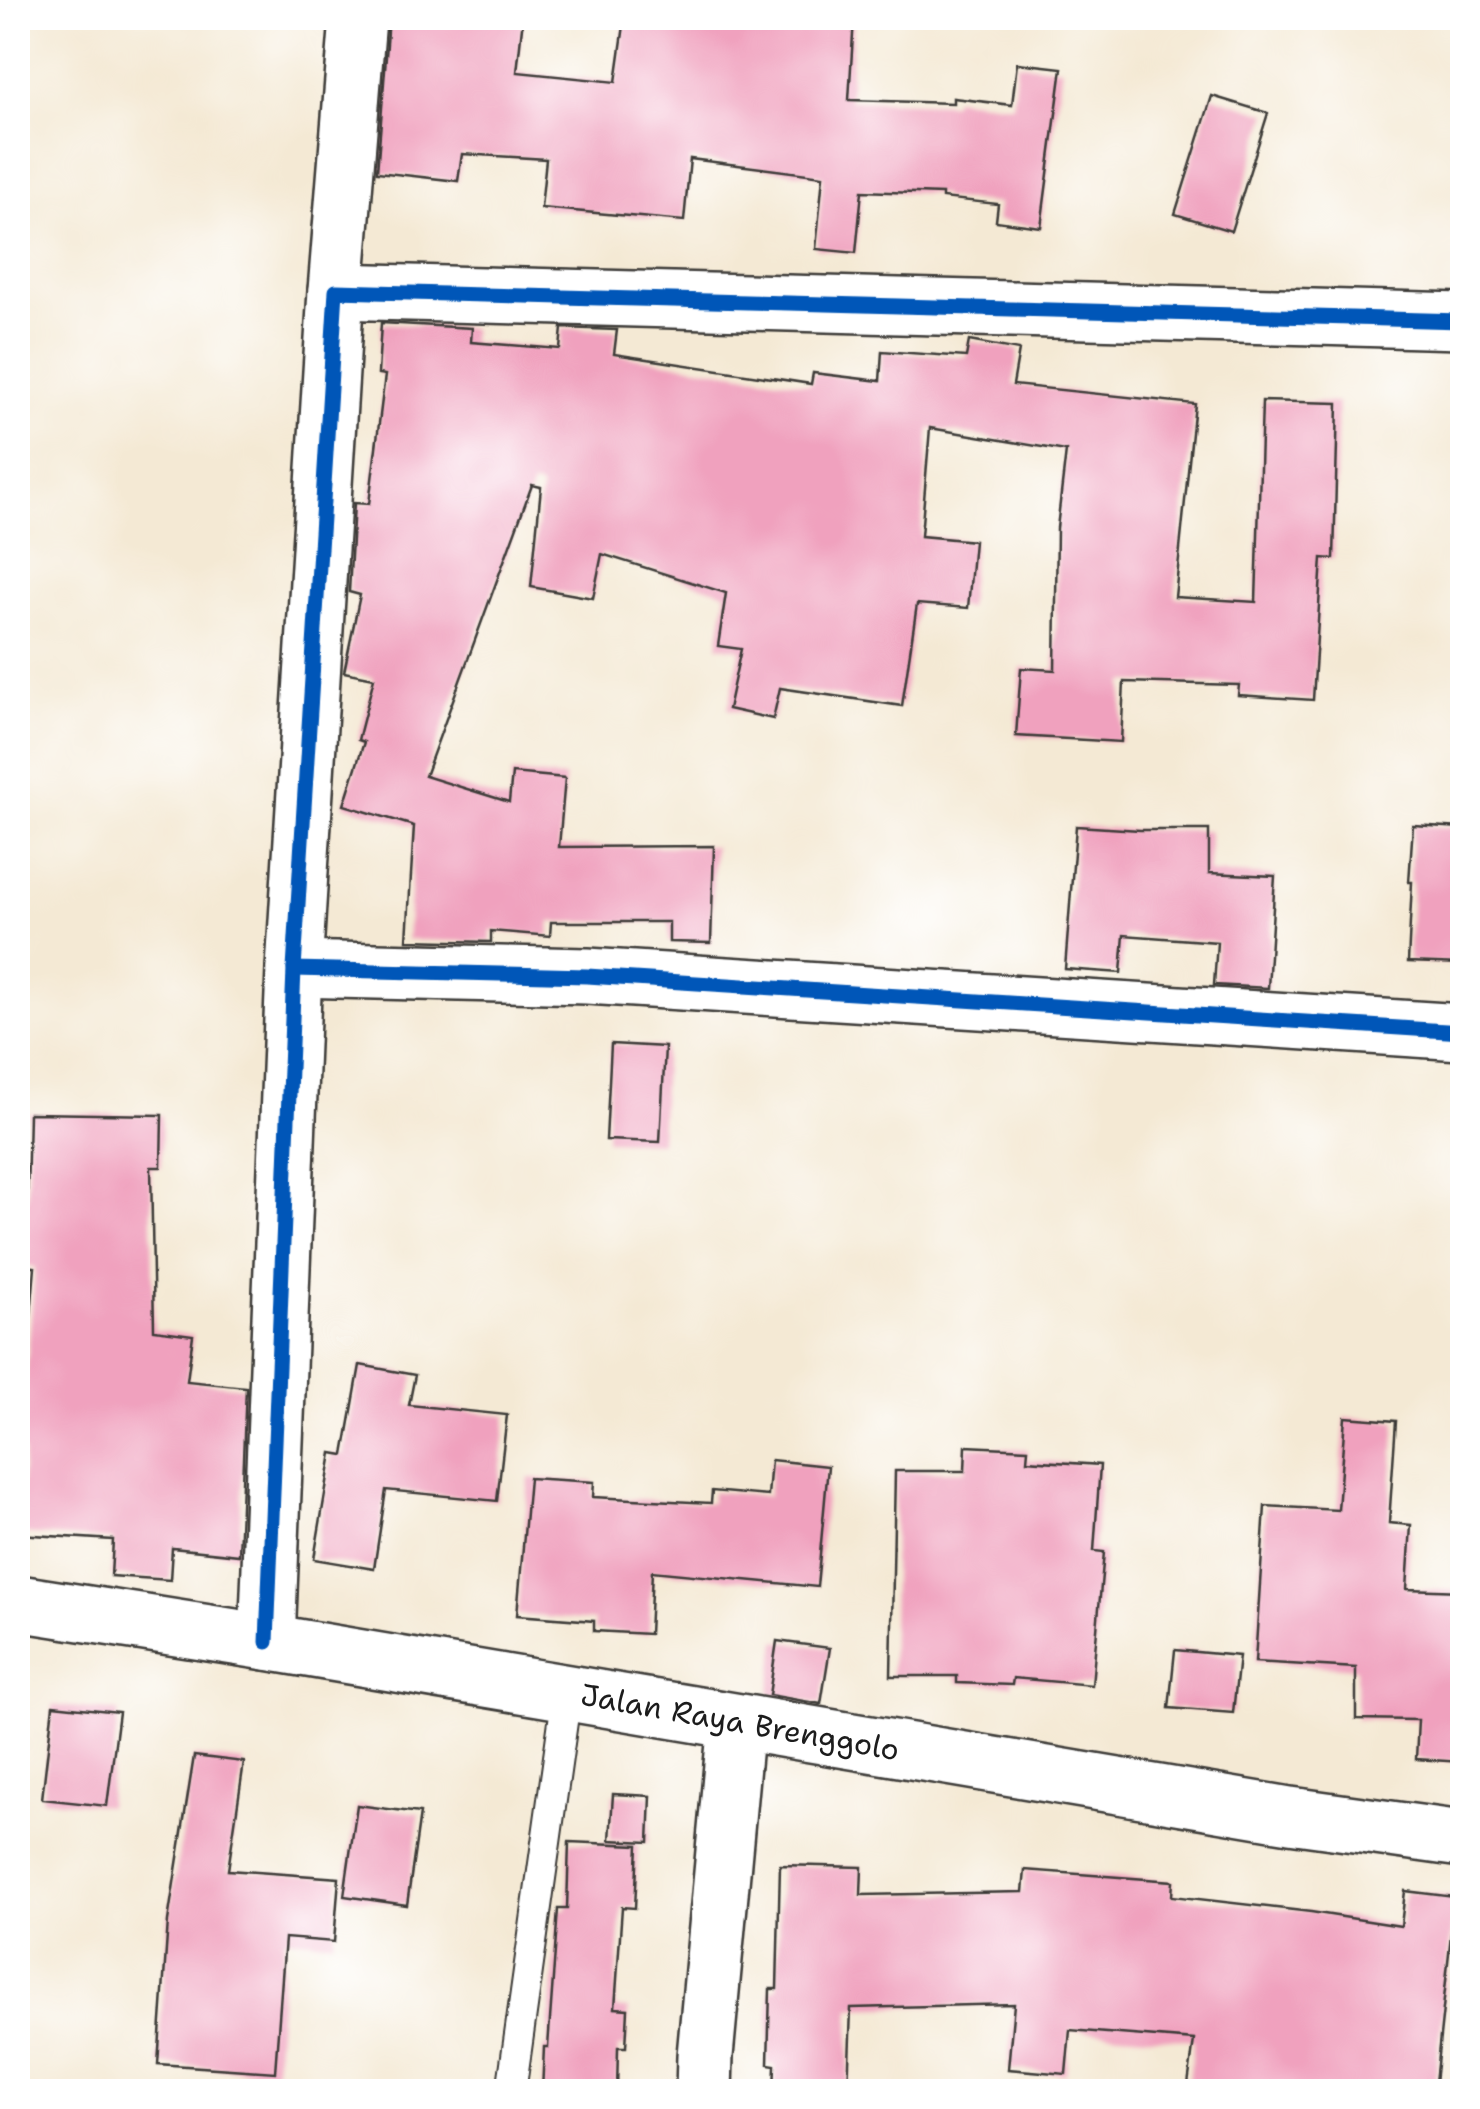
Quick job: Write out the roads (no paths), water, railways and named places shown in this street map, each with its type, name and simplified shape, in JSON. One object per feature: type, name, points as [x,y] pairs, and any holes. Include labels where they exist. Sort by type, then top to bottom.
[{"type":"street","points":[[267,1642],[294,968],[336,291],[358,18]]},
{"type":"street","points":[[336,291],[1462,321]]},
{"type":"street","points":[[294,968],[587,976],[1462,1032]]},
{"type":"street","name":"Jalan Raya Brenggolo","points":[[18,1602],[1290,1815],[1462,1840]]},
{"type":"street","points":[[704,2092],[736,1722]]},
{"type":"lane","points":[[511,2092],[567,1693]]}]
